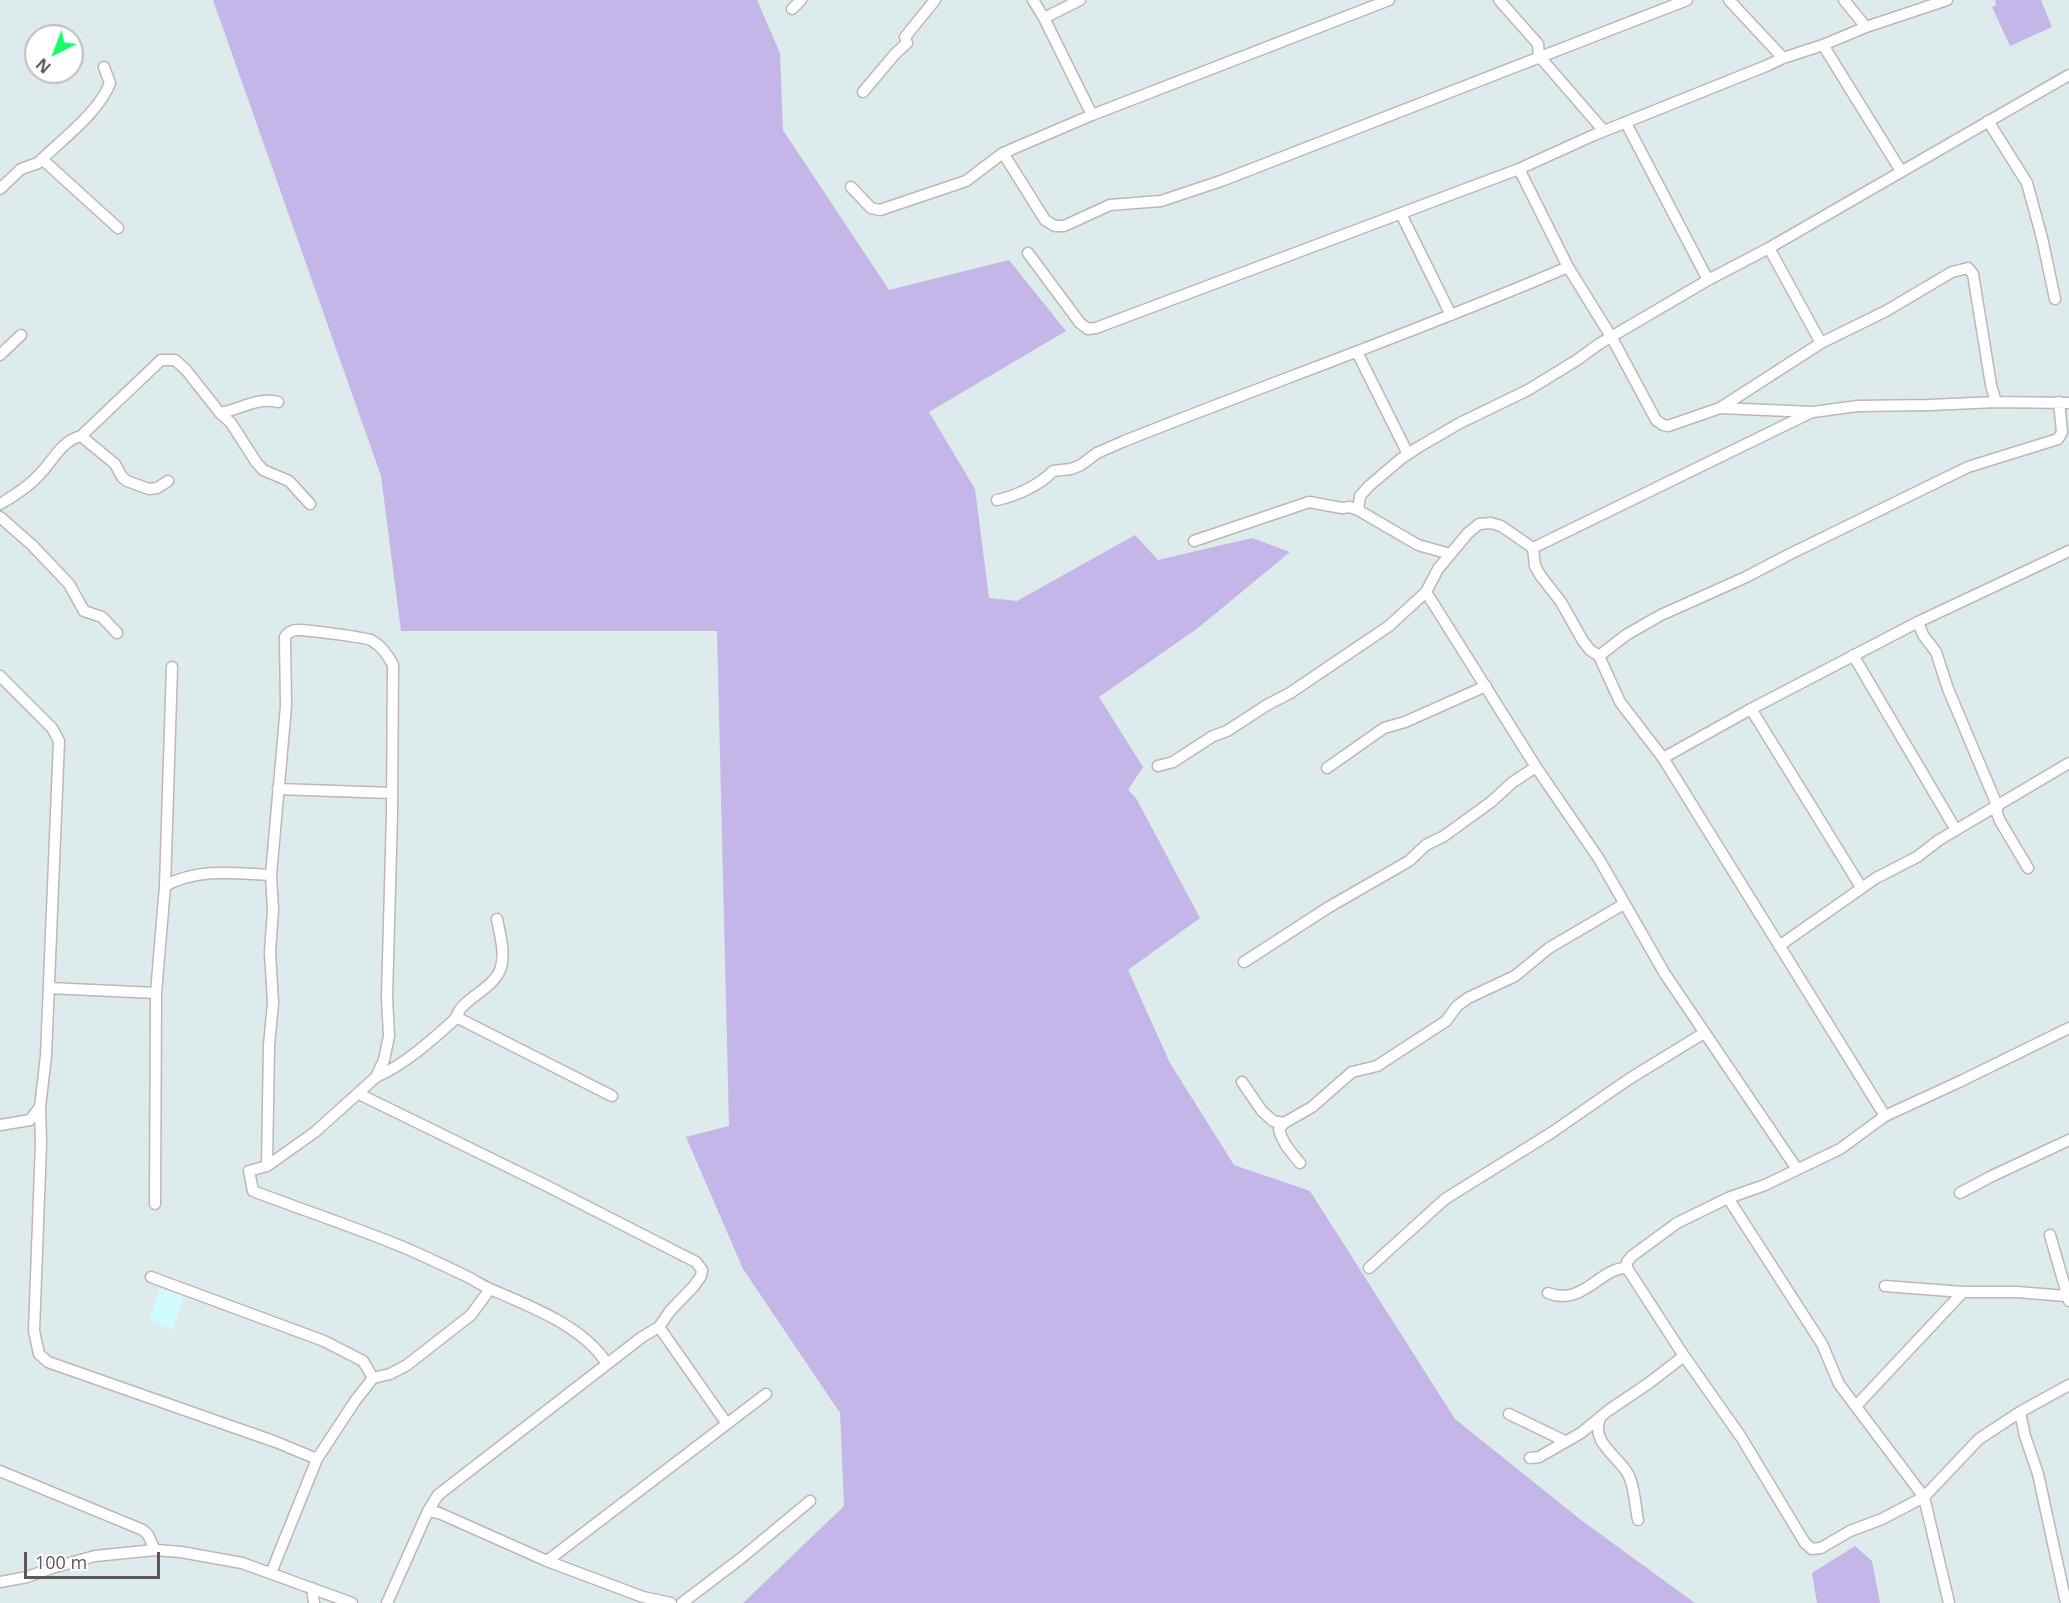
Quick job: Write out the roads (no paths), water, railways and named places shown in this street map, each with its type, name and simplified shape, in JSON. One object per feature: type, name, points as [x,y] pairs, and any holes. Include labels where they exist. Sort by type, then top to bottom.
[{"type":"street","points":[[792,9],[801,0]]},
{"type":"street","points":[[863,92],[907,43],[905,37],[935,0]]},
{"type":"street","points":[[1033,0],[1092,115]]},
{"type":"street","points":[[1044,18],[1080,0]]},
{"type":"street","points":[[851,187],[871,208],[886,209],[966,181],[1003,153],[1092,115],[1389,0]]},
{"type":"street","points":[[1499,0],[1538,44],[1539,56],[1604,131]]},
{"type":"street","points":[[1003,153],[1045,220],[1059,227],[1110,205],[1161,201],[1221,181],[1687,0]]},
{"type":"street","points":[[1729,0],[1783,58]]},
{"type":"street","points":[[1844,0],[1866,27]]},
{"type":"street","points":[[1028,253],[1080,323],[1088,329],[1096,328],[1519,170],[1604,131],[1783,58],[1947,0]]},
{"type":"street","points":[[1823,45],[1901,171]]},
{"type":"street","points":[[0,189],[21,169],[38,163],[85,119],[105,96],[110,83],[104,67]]},
{"type":"street","points":[[1358,510],[1360,496],[1408,454],[1460,423],[1528,390],[1599,344],[1707,280],[1769,248],[2069,75]]},
{"type":"street","points":[[1988,122],[2027,183],[2055,299]]},
{"type":"street","points":[[1626,123],[1707,280]]},
{"type":"street","points":[[42,159],[118,228]]},
{"type":"street","points":[[1519,170],[1568,267],[1612,338],[1656,420],[1663,425],[1668,426],[1720,408],[1821,344],[1886,311],[1952,272],[1968,268],[1973,274],[1984,348],[1996,402]]},
{"type":"street","points":[[1401,214],[1451,315]]},
{"type":"street","points":[[1769,248],[1821,344]]},
{"type":"street","points":[[997,500],[1010,497],[1046,479],[1053,471],[1071,469],[1081,465],[1097,453],[1122,442],[1307,369],[1357,352],[1568,267]]},
{"type":"street","points":[[0,355],[21,335]]},
{"type":"street","points":[[1357,352],[1408,454]]},
{"type":"street","points":[[0,504],[39,476],[69,441],[81,436],[157,364],[166,359],[175,360],[186,370],[220,413],[231,423],[263,470],[289,481],[310,504]]},
{"type":"street","points":[[220,413],[241,409],[258,400],[278,402]]},
{"type":"street","points":[[1599,656],[1626,635],[1661,615],[1746,577],[1968,468],[2058,439],[2062,432],[2064,402],[1858,406],[1812,412],[1720,408]]},
{"type":"street","points":[[1533,548],[1812,412]]},
{"type":"street","points":[[81,436],[115,464],[127,481],[149,489],[157,489],[168,481]]},
{"type":"street","points":[[1194,541],[1310,502],[1342,508],[1350,507],[1418,545],[1450,554]]},
{"type":"street","points":[[0,517],[32,545],[69,584],[84,611],[102,617],[117,633]]},
{"type":"street","points":[[1158,766],[1173,762],[1213,736],[1227,731],[1290,693],[1389,626],[1426,592],[1438,569],[1468,533],[1479,524],[1491,523],[1509,531],[1533,548],[1535,566],[1540,575],[1561,602],[1583,641],[1599,656],[1620,702],[1663,758],[1885,1116]]},
{"type":"street","points":[[1663,758],[1751,709],[1918,622],[2069,550]]},
{"type":"street","points":[[1426,592],[1536,767],[1599,859],[1665,974],[1797,1169]]},
{"type":"street","points":[[1918,622],[1923,635],[1936,652],[1948,689],[1998,804],[1997,813],[2000,821],[2028,868]]},
{"type":"street","points":[[267,1166],[269,1045],[273,1003],[270,952],[273,910],[271,875],[286,706],[285,637],[288,632],[294,630],[308,630],[369,639],[384,650],[393,665],[387,998],[389,1036],[384,1060],[376,1077],[315,1132],[267,1166],[249,1171],[253,1191],[403,1247],[490,1289],[505,1293],[588,1341],[599,1351],[607,1364]]},
{"type":"street","points":[[1852,656],[1956,830]]},
{"type":"street","points":[[155,1204],[156,993],[165,886],[172,667]]},
{"type":"street","points":[[0,676],[52,728],[59,741],[46,1056],[40,1107],[34,1331],[39,1354],[48,1362],[276,1442],[317,1460]]},
{"type":"street","points":[[1328,768],[1384,729],[1486,686]]},
{"type":"street","points":[[1751,709],[1862,887]]},
{"type":"street","points":[[1779,946],[1862,887],[1917,857],[1998,804],[2069,763]]},
{"type":"street","points":[[1244,962],[1329,907],[1409,861],[1426,845],[1453,829],[1536,767]]},
{"type":"street","points":[[278,789],[392,793]]},
{"type":"street","points":[[165,886],[186,877],[205,873],[271,875]]},
{"type":"street","points":[[1300,1163],[1284,1144],[1279,1129],[1284,1123],[1312,1107],[1352,1072],[1377,1066],[1446,1021],[1457,1006],[1515,976],[1549,948],[1624,904]]},
{"type":"street","points":[[376,1077],[392,1070],[456,1017],[462,1006],[496,977],[500,971],[502,948],[497,919]]},
{"type":"street","points":[[49,988],[156,993]]},
{"type":"street","points":[[456,1017],[612,1096]]},
{"type":"street","points":[[2069,1028],[1885,1116],[1840,1149],[1677,1223],[1629,1258],[1627,1268],[1684,1356],[1741,1437],[1808,1547],[1821,1548],[1850,1531],[1882,1519],[1924,1497],[1979,1439],[2020,1412],[2069,1385]]},
{"type":"street","points":[[1370,1268],[1445,1199],[1704,1033]]},
{"type":"street","points":[[1242,1082],[1262,1111],[1273,1121],[1284,1123]]},
{"type":"street","points":[[359,1094],[696,1262],[702,1270],[701,1276],[659,1327],[642,1337],[438,1495],[387,1603]]},
{"type":"street","points":[[0,1125],[30,1120],[40,1107]]},
{"type":"street","points":[[30,1120],[41,1131]]},
{"type":"street","points":[[1960,1193],[2069,1140]]},
{"type":"street","points":[[1728,1198],[1822,1344],[1836,1379],[1924,1497],[1949,1603]]},
{"type":"street","points":[[1885,1286],[1963,1292],[2017,1292],[2068,1299],[2050,1234]]},
{"type":"street","points":[[1548,1293],[1568,1297],[1617,1269],[1627,1268]]},
{"type":"street","points":[[151,1277],[324,1341],[363,1361],[373,1378]]},
{"type":"street","points":[[271,1573],[317,1460],[355,1401],[373,1378],[390,1374],[407,1365],[471,1315],[490,1289]]},
{"type":"street","points":[[1856,1406],[1963,1292]]},
{"type":"street","points":[[659,1327],[727,1424]]},
{"type":"street","points":[[1530,1458],[1539,1457],[1581,1433],[1684,1356]]},
{"type":"street","points":[[547,1561],[766,1394]]},
{"type":"street","points":[[2020,1412],[2025,1436],[2038,1474],[2066,1603]]},
{"type":"street","points":[[1509,1414],[1565,1441]]},
{"type":"street","points":[[1600,1418],[1597,1426],[1599,1435],[1608,1451],[1629,1476],[1638,1521]]},
{"type":"street","points":[[0,1471],[143,1530],[155,1550]]},
{"type":"street","points":[[682,1603],[810,1501]]},
{"type":"street","points":[[428,1512],[439,1513],[641,1600],[671,1603]]},
{"type":"street","points":[[0,1582],[27,1577],[95,1556],[155,1550],[181,1552],[234,1562],[352,1603]]},
{"type":"street","points":[[312,1588],[314,1603]]}]
